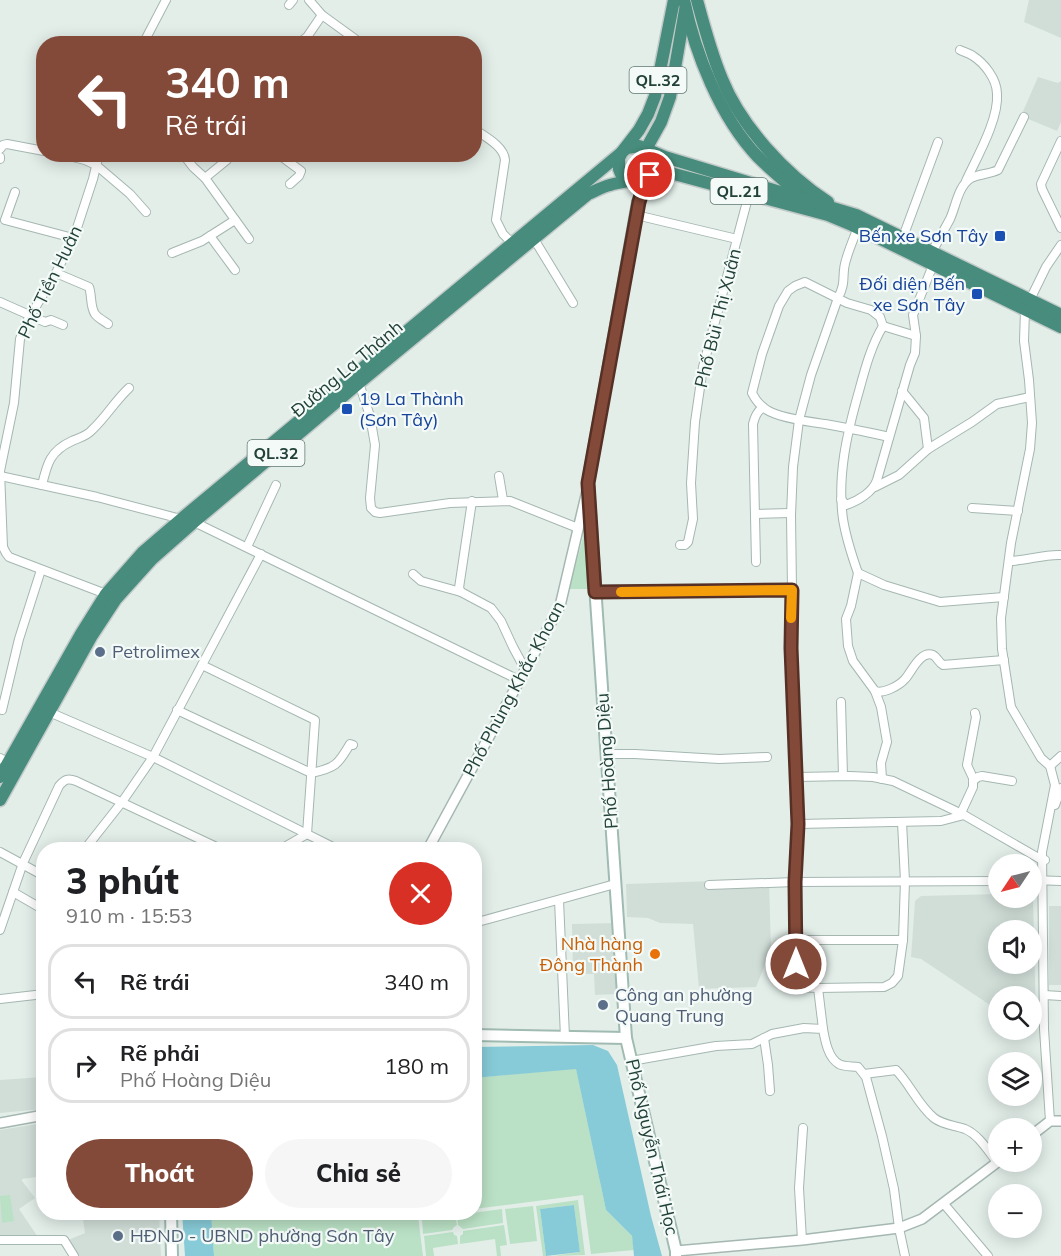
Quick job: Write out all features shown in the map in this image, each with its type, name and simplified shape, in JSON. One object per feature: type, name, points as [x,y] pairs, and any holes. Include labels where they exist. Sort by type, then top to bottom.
[{"type":"highway","name":"QL.32","points":[[622,152],[639,130],[655,96],[674,0]]},
{"type":"highway","points":[[697,0],[722,80],[735,106],[750,128],[791,173],[814,193],[857,221]]},
{"type":"highway","name":"QL.32","points":[[646,149],[661,122],[670,97],[685,2]]},
{"type":"highway","points":[[685,2],[699,52],[724,112],[758,156],[806,200],[828,215]]},
{"type":"highway","points":[[633,146],[646,149],[653,157],[654,164],[649,176],[641,181],[629,181],[619,169],[618,163],[622,152],[633,146]]},
{"type":"highway","name":"QL.21","points":[[646,149],[665,157],[806,200],[903,237],[933,258]]},
{"type":"highway","name":"Đường La Thành","points":[[0,800],[116,599],[188,520],[622,152]]},
{"type":"highway","name":"QL.21","points":[[649,176],[663,171],[857,221],[1027,304],[1061,327]]},
{"type":"highway","name":"Đường La Thành","points":[[0,777],[4,760],[106,594],[144,552],[188,520],[358,383],[588,194],[609,185],[629,181]]},
{"type":"highway","name":"QL.21","points":[[1027,304],[1061,315]]},
{"type":"main road","points":[[636,215],[649,176]]},
{"type":"main road","points":[[629,181],[634,186],[639,202]]},
{"type":"main road","name":"Phố Hoàng Diệu","points":[[626,1038],[595,592],[586,517],[588,483],[636,215]]},
{"type":"main road","points":[[482,1035],[626,1038]]},
{"type":"main road","name":"Phố Nguyễn Thái Học","points":[[626,1038],[676,1253]]},
{"type":"main road","points":[[171,1220],[172,1256]]},
{"type":"street","points":[[148,36],[166,0]]},
{"type":"street","points":[[309,0],[322,15],[350,36]]},
{"type":"street","points":[[308,36],[322,15]]},
{"type":"street","points":[[875,487],[915,353],[916,336],[913,315],[933,258],[961,190],[987,136],[995,112],[998,92],[991,74],[973,56],[960,50]]},
{"type":"street","points":[[966,182],[974,177],[998,171],[1024,117]]},
{"type":"street","points":[[482,135],[505,154],[506,160],[496,220],[503,234],[512,243]]},
{"type":"street","points":[[1061,141],[1041,184],[1061,228]]},
{"type":"street","points":[[903,237],[938,142]]},
{"type":"street","points":[[0,149],[7,144],[36,149]]},
{"type":"street","points":[[89,162],[130,194],[146,212]]},
{"type":"street","name":"Phố Tiền Huân","points":[[97,162],[82,216],[73,238],[56,273],[30,315],[19,346],[14,403],[0,476],[1,531],[3,548],[9,556],[106,594]]},
{"type":"street","points":[[189,162],[205,178],[249,239]]},
{"type":"street","points":[[205,178],[225,162]]},
{"type":"street","points":[[289,162],[301,171],[290,184]]},
{"type":"street","points":[[15,192],[5,220],[73,238]]},
{"type":"street","name":"Phố Bùi Thị Xuân","points":[[680,545],[685,545],[689,539],[693,519],[691,483],[694,422],[703,367],[749,194]]},
{"type":"street","points":[[636,215],[737,238]]},
{"type":"street","points":[[172,253],[202,241],[235,220]]},
{"type":"street","points":[[857,221],[843,269],[844,282],[811,375],[799,420],[793,467],[791,648],[798,824],[795,882],[796,987],[884,987],[898,976],[903,940],[905,881],[903,822]]},
{"type":"street","points":[[210,236],[235,270]]},
{"type":"street","points":[[534,239],[573,303]]},
{"type":"street","points":[[1042,854],[1055,785],[1050,766],[1041,758],[1011,707],[1001,618],[1030,449],[1032,423],[1024,341],[1027,304],[1046,267],[1060,248]]},
{"type":"street","points":[[56,273],[89,287],[95,314],[108,324]]},
{"type":"street","points":[[882,779],[881,763],[887,742],[881,707],[875,691],[853,661],[848,646],[846,619],[858,573],[849,544],[841,500],[844,447],[849,428],[865,369],[883,326],[880,317],[871,310],[847,303],[805,282],[795,286],[788,291],[779,306],[762,354],[752,393],[754,397],[768,411],[799,420],[849,428],[889,437]]},
{"type":"street","points":[[0,302],[45,322],[51,320],[63,325]]},
{"type":"street","points":[[883,326],[916,336]]},
{"type":"street","points":[[358,383],[370,416],[375,445],[370,498],[371,508],[375,512],[450,503],[503,500],[578,528]]},
{"type":"street","points":[[42,485],[47,464],[54,453],[62,446],[89,433],[129,388]]},
{"type":"street","points":[[902,391],[924,418],[928,449]]},
{"type":"street","points":[[841,500],[846,504],[852,503],[875,487],[899,475],[928,449],[997,404],[1030,397]]},
{"type":"street","points":[[756,562],[753,424],[754,417],[763,407]]},
{"type":"street","points":[[0,476],[188,520],[521,681]]},
{"type":"street","points":[[499,476],[503,500]]},
{"type":"street","points":[[247,547],[276,485]]},
{"type":"street","points":[[461,592],[459,588],[472,501]]},
{"type":"street","points":[[972,508],[1018,511]]},
{"type":"street","points":[[755,514],[791,513]]},
{"type":"street","name":"Phố Phùng Khắc Khoan","points":[[432,842],[560,606],[578,528],[586,517]]},
{"type":"street","points":[[91,842],[153,757],[261,554]]},
{"type":"street","points":[[1009,561],[1061,555]]},
{"type":"street","points":[[2,710],[19,639],[41,570]]},
{"type":"street","points":[[858,573],[884,585],[940,602],[1004,597]]},
{"type":"street","points":[[413,574],[421,581],[461,592],[491,608],[501,621],[526,671]]},
{"type":"street","points":[[595,592],[792,590]]},
{"type":"street","points":[[875,691],[882,692],[900,684],[916,663],[926,656],[935,656],[939,664],[943,665],[1004,660]]},
{"type":"street","points":[[202,664],[315,720],[307,834]]},
{"type":"street","points":[[841,702],[843,776]]},
{"type":"street","points":[[177,710],[311,773],[329,769],[337,764],[350,744],[353,745]]},
{"type":"street","points":[[49,712],[153,757],[323,842]]},
{"type":"street","points":[[798,824],[941,821],[962,814],[973,787],[973,778],[967,765],[975,713]]},
{"type":"street","points":[[606,754],[719,759],[767,757]]},
{"type":"street","points":[[1050,766],[1061,756]]},
{"type":"street","points":[[973,781],[982,776],[1012,781]]},
{"type":"street","points":[[796,777],[873,777],[894,782],[962,814],[1032,854]]},
{"type":"street","points":[[0,930],[23,865],[59,786],[69,778],[206,842]]},
{"type":"street","points":[[1042,860],[1046,860],[1051,821],[1061,788]]},
{"type":"street","points":[[293,842],[307,834]]},
{"type":"street","points":[[0,852],[36,872]]},
{"type":"street","points":[[1050,1121],[1044,1029],[1042,880],[1061,881]]},
{"type":"street","points":[[709,885],[988,881]]},
{"type":"street","points":[[482,921],[615,884]]},
{"type":"street","points":[[13,892],[36,905]]},
{"type":"street","points":[[559,900],[565,1037]]},
{"type":"street","points":[[796,940],[903,940]]},
{"type":"street","points":[[818,988],[822,1029],[833,1059],[841,1065],[858,1067],[870,1088],[894,1189],[905,1256]]},
{"type":"street","points":[[0,999],[36,995]]},
{"type":"street","points":[[1044,995],[1061,996]]},
{"type":"street","points":[[631,1061],[716,1046],[752,1044],[772,1034],[804,1028],[822,1029]]},
{"type":"street","points":[[764,1038],[770,1091]]},
{"type":"street","points":[[864,1074],[894,1069],[898,1071],[931,1115],[943,1123],[970,1132],[988,1150]]},
{"type":"street","points":[[0,1123],[36,1116]]},
{"type":"street","points":[[1042,1127],[1050,1121],[1061,1121]]},
{"type":"street","points":[[802,1240],[799,1188],[803,1128]]},
{"type":"street","points":[[676,1253],[899,1228],[922,1220],[988,1170]]},
{"type":"street","points":[[944,1204],[988,1256]]},
{"type":"street","points":[[0,1240],[64,1240],[74,1256]]},
{"type":"shaded area","points":[[1029,0],[1061,0],[1061,38],[1024,22]]},
{"type":"shaded area","points":[[1038,77],[1058,83],[1061,81],[1061,122],[1057,131],[1021,116]]},
{"type":"shaded area","points":[[769,879],[771,950],[756,987],[699,989],[693,924],[660,923],[648,918],[627,917],[626,884]]},
{"type":"shaded area","points":[[988,894],[988,908],[1033,908],[1034,920],[988,920],[988,974],[1035,974],[1035,986],[988,986],[988,1004],[921,959],[911,957],[915,901],[921,896]]},
{"type":"shaded area","points":[[1049,906],[1061,906],[1061,985],[1049,985]]},
{"type":"shaded area","points":[[614,923],[618,994],[595,995],[594,974],[573,974],[572,924]]},
{"type":"shaded area","points":[[36,1077],[36,1110],[0,1113],[0,1080]]},
{"type":"shaded area","points":[[36,1124],[36,1177],[22,1179],[35,1198],[19,1209],[40,1240],[0,1241],[0,1130]]},
{"type":"shaded area","name":"HĐND - UBND phường Sơn Tây","points":[[83,1220],[159,1220],[161,1256],[78,1256],[68,1240],[85,1233]]},
{"type":"green space","points":[[587,523],[592,589],[569,589]]},
{"type":"green space","points":[[576,1068],[606,1210],[632,1236],[634,1250],[591,1254],[583,1195],[482,1208],[482,1077]]},
{"type":"green space","points":[[10,1195],[14,1221],[2,1223],[0,1196]]},
{"type":"green space","points":[[578,1200],[585,1255],[553,1256],[580,1252],[574,1205],[540,1209],[546,1256],[543,1256],[536,1206]]},
{"type":"green space","points":[[533,1206],[537,1241],[510,1244],[505,1209]]},
{"type":"green space","points":[[502,1209],[503,1223],[463,1229],[458,1225],[458,1220],[482,1220],[482,1212]]},
{"type":"green space","points":[[212,1220],[418,1220],[423,1256],[214,1256]]},
{"type":"green space","points":[[422,1220],[456,1220],[457,1225],[452,1230],[423,1234]]},
{"type":"green space","points":[[504,1225],[507,1245],[500,1246],[501,1256],[497,1256],[495,1239],[460,1244],[463,1231]]},
{"type":"green space","points":[[453,1232],[457,1236],[458,1244],[433,1248],[434,1256],[426,1256],[424,1236]]},
{"type":"water","points":[[593,1045],[608,1051],[617,1065],[662,1256],[634,1256],[632,1236],[606,1210],[576,1069],[482,1077],[482,1047]]},
{"type":"water","points":[[574,1205],[580,1252],[546,1256],[540,1209]]},
{"type":"water","points":[[183,1220],[212,1220],[214,1256],[185,1256]]},
{"type":"slow traffic","points":[[621,592],[792,590],[791,618]]},
{"type":"place","name":"Bến xe Sơn Tây","points":[[1000,236]]},
{"type":"place","name":"Đối diện Bến xe Sơn Tây","points":[[977,294]]},
{"type":"place","name":"19 La Thành (Sơn Tây)","points":[[347,409]]},
{"type":"place","name":"Petrolimex","points":[[100,652]]},
{"type":"place","name":"Nhà hàng Đông Thành","points":[[655,954]]},
{"type":"place","name":"Công an phường Quang Trung","points":[[603,1005]]},
{"type":"place","name":"HĐND - UBND phường Sơn Tây","points":[[118,1236]]},
{"type":"route","points":[[650,175],[639,202],[588,483],[595,592],[792,590],[791,648],[798,824],[795,882],[796,964]]}]
